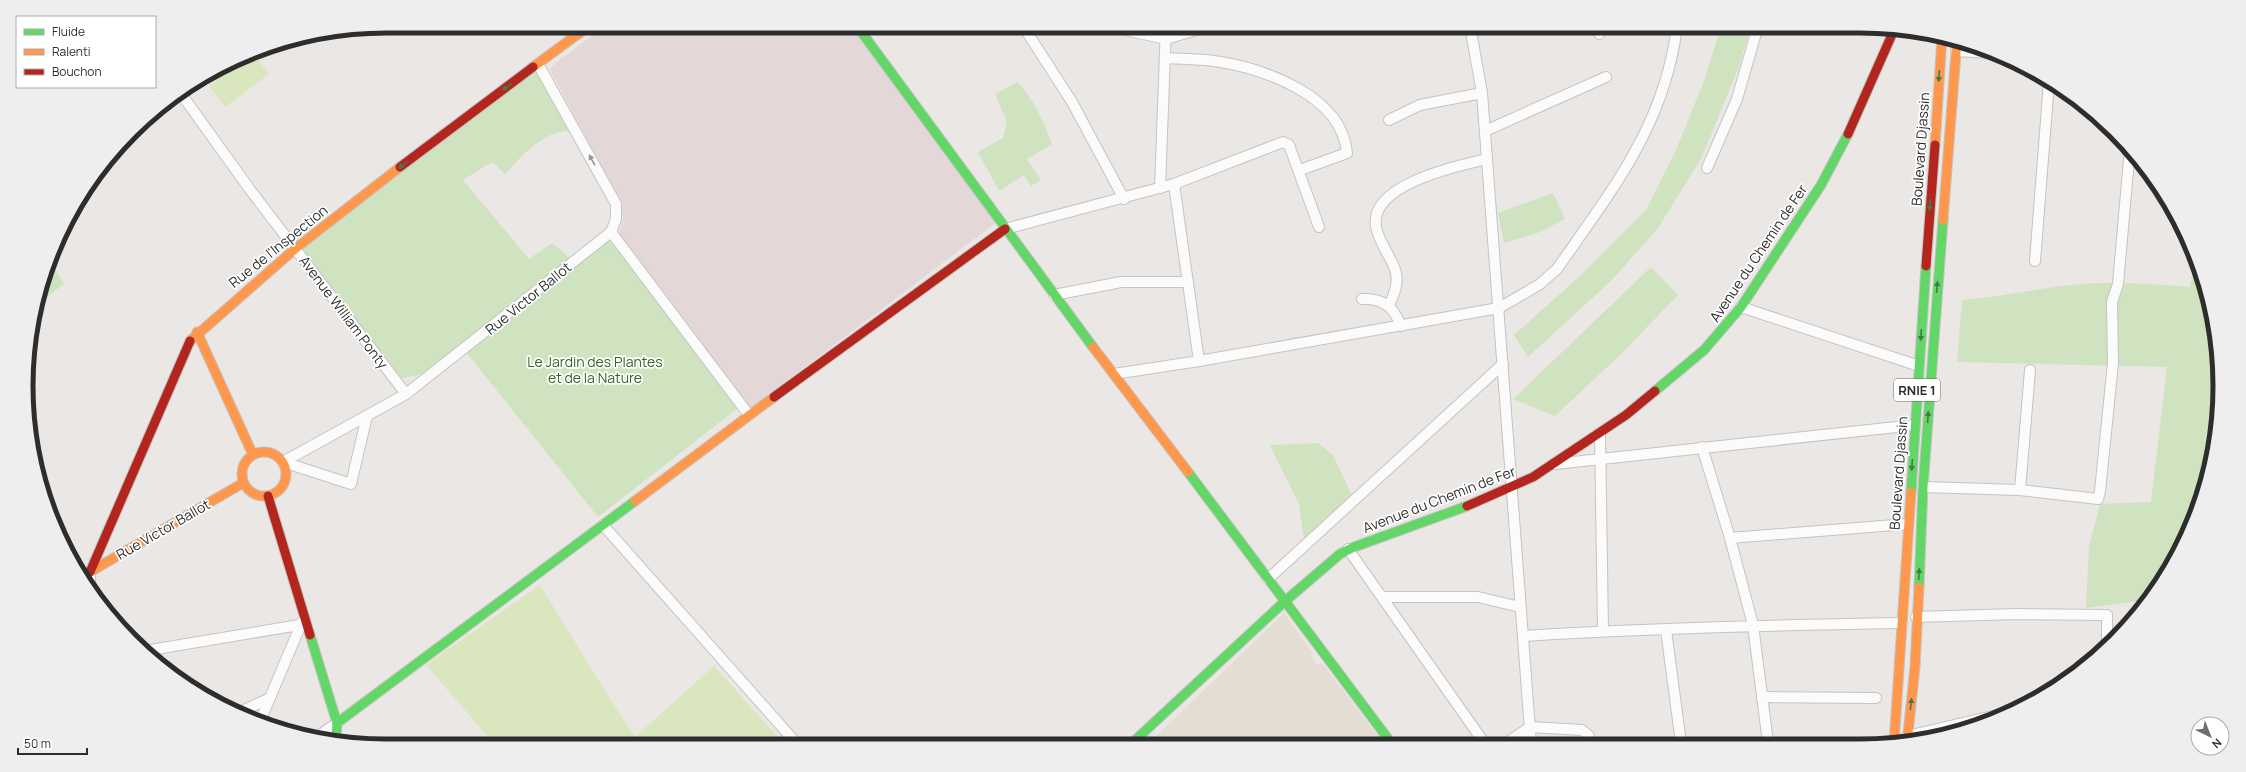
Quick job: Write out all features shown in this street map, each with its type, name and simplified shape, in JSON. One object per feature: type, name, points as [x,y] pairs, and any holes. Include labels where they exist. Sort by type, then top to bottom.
[{"type":"main road","name":"Rue de l'Inspection","points":[[87,573],[187,345],[197,332],[296,248],[451,127],[580,33]]},
{"type":"main road","points":[[862,33],[1054,295],[1388,739]]},
{"type":"main road","name":"Avenue du Chemin de Fer","points":[[1136,739],[1284,602],[1340,554],[1348,549],[1452,512],[1511,488],[1555,464],[1648,397],[1704,350],[1741,307],[1791,233],[1821,185],[1852,124],[1892,35]]},
{"type":"main road","name":"Boulevard Djassin","points":[[1894,737],[1942,43]]},
{"type":"main road","name":"Boulevard Djassin","points":[[1907,736],[1914,667],[1923,487],[1956,47]]},
{"type":"main road","points":[[337,723],[749,415],[1006,229]]},
{"type":"main road","points":[[197,332],[253,454]]},
{"type":"main road","points":[[267,452],[278,456],[283,462],[286,472],[284,483],[278,491],[268,496],[254,494],[244,483],[242,467],[253,454],[267,452]]},
{"type":"main road","name":"Rue Victor Ballot","points":[[87,573],[244,483]]},
{"type":"main road","points":[[268,496],[303,622],[337,723],[336,735]]},
{"type":"street","points":[[1028,33],[1072,102],[1124,199]]},
{"type":"street","points":[[1139,33],[1166,39],[1186,33]]},
{"type":"street","points":[[1160,188],[1166,33]]},
{"type":"street","points":[[1471,33],[1482,93],[1531,739]]},
{"type":"street","points":[[1114,374],[1199,361],[1499,308],[1540,284],[1557,269],[1632,159],[1661,96],[1675,33]]},
{"type":"street","points":[[1706,168],[1737,98],[1756,33]]},
{"type":"street","points":[[1956,51],[1973,52]]},
{"type":"street","points":[[1165,58],[1213,61],[1240,66],[1307,93],[1323,106],[1340,129],[1347,153],[1300,170]]},
{"type":"street","points":[[538,64],[616,204],[617,212],[611,232],[749,415]]},
{"type":"street","points":[[1485,131],[1606,77]]},
{"type":"street","points":[[2035,261],[2049,88]]},
{"type":"street","points":[[1389,120],[1420,105],[1482,93]]},
{"type":"street","name":"Avenue William Ponty","points":[[183,97],[251,191],[406,394]]},
{"type":"street","points":[[1006,229],[1124,199],[1174,184],[1283,142],[1290,145],[1319,227]]},
{"type":"street","points":[[1923,487],[2020,490],[2098,499],[2113,363],[2112,302],[2118,284],[2129,158]]},
{"type":"street","points":[[1389,305],[1396,292],[1397,278],[1393,261],[1378,232],[1376,223],[1377,214],[1396,191],[1409,183],[1441,170],[1487,159]]},
{"type":"street","points":[[1174,184],[1199,361]]},
{"type":"street","name":"Rue Victor Ballot","points":[[283,462],[406,394],[611,232]]},
{"type":"street","points":[[1054,295],[1121,282],[1188,282]]},
{"type":"street","points":[[1362,299],[1376,299],[1389,305],[1397,316],[1401,326]]},
{"type":"street","points":[[1741,307],[1919,366]]},
{"type":"street","points":[[1268,579],[1503,364]]},
{"type":"street","points":[[2020,490],[2030,370]]},
{"type":"street","points":[[283,462],[352,484],[367,416]]},
{"type":"street","points":[[1555,464],[1915,425]]},
{"type":"street","points":[[1600,433],[1603,630]]},
{"type":"street","points":[[1702,447],[1730,538],[1753,626],[1767,739]]},
{"type":"street","points":[[1730,538],[1908,524]]},
{"type":"street","points":[[603,525],[793,739]]},
{"type":"street","points":[[1348,549],[1482,739]]},
{"type":"street","points":[[1383,598],[1478,597],[1520,607]]},
{"type":"street","points":[[1916,617],[2015,614],[2107,615],[2107,639]]},
{"type":"street","points":[[151,650],[303,622]]},
{"type":"street","points":[[262,716],[268,699],[303,622]]},
{"type":"street","points":[[1523,636],[1603,630],[1666,630],[1753,626],[1902,623]]},
{"type":"street","points":[[1666,630],[1680,739]]},
{"type":"street","points":[[1762,697],[1876,698]]},
{"type":"street","points":[[245,710],[268,699]]},
{"type":"street","points":[[323,733],[337,723]]},
{"type":"street","points":[[1513,739],[1530,728],[1582,730],[1589,736],[1590,739]]},
{"type":"shaded area","points":[[596,33],[856,33],[997,222],[749,409],[632,253],[619,233],[623,219],[622,204],[551,72],[550,68]]},
{"type":"shaded area","points":[[1284,613],[1312,652],[1311,656],[1317,665],[1322,663],[1380,739],[1153,739]]},
{"type":"green space","points":[[1719,33],[1749,33],[1738,69],[1702,157],[1658,228],[1612,280],[1528,357],[1514,335],[1580,276],[1646,210],[1676,150],[1704,81]]},
{"type":"green space","points":[[257,58],[269,74],[225,107],[209,86],[234,67]]},
{"type":"green space","points":[[538,64],[576,131],[565,131],[545,138],[528,150],[505,174],[492,162],[463,180],[529,259],[552,243],[574,261],[434,372],[402,378],[296,248]]},
{"type":"green space","points":[[1017,82],[1033,103],[1052,144],[1027,159],[1041,180],[1031,186],[1024,175],[999,191],[978,152],[1003,138],[1007,122],[995,94]]},
{"type":"green space","points":[[1553,193],[1565,219],[1540,232],[1504,243],[1498,213]]},
{"type":"green space","name":"Le Jardin des Plantes et de la Nature","points":[[609,239],[738,408],[598,517],[466,352]]},
{"type":"green space","points":[[54,267],[64,284],[44,299]]},
{"type":"green space","points":[[1651,267],[1678,295],[1620,355],[1555,416],[1513,399]]},
{"type":"green space","points":[[2192,269],[2206,317],[2210,340],[2213,386],[2210,432],[2201,477],[2194,499],[2177,542],[2154,582],[2140,601],[2086,608],[2089,547],[2100,504],[2151,502],[2167,367],[1957,362],[1962,300],[2057,287],[2101,283],[2130,283],[2190,287]]},
{"type":"green space","points":[[1318,443],[1333,455],[1354,500],[1305,545],[1299,504],[1270,445]]},
{"type":"green space","points":[[540,585],[635,737],[714,666],[780,739],[490,739],[426,665]]},
{"type":"traffic: fast","points":[[862,33],[1093,347]]},
{"type":"traffic: fast","points":[[1655,391],[1704,350],[1741,307],[1821,185],[1848,134]]},
{"type":"traffic: fast","points":[[1919,587],[1923,487],[1943,220]]},
{"type":"traffic: fast","points":[[1911,492],[1926,266]]},
{"type":"traffic: fast","points":[[1188,472],[1388,739]]},
{"type":"traffic: fast","points":[[337,723],[635,501]]},
{"type":"traffic: fast","points":[[1136,739],[1284,602],[1340,554],[1354,547],[1467,506]]},
{"type":"traffic: fast","points":[[310,635],[337,723],[336,735]]},
{"type":"traffic: slow","points":[[533,67],[579,33]]},
{"type":"traffic: slow","points":[[1935,145],[1942,43]]},
{"type":"traffic: slow","points":[[1943,220],[1956,47]]},
{"type":"traffic: slow","points":[[190,341],[296,248],[400,167]]},
{"type":"traffic: slow","points":[[197,332],[253,455]]},
{"type":"traffic: slow","points":[[1093,347],[1188,472]]},
{"type":"traffic: slow","points":[[635,501],[774,397]]},
{"type":"traffic: slow","points":[[260,452],[268,452],[273,453],[280,458],[285,465],[286,474],[285,483],[280,490],[273,495],[260,496],[252,493],[245,486],[242,478],[242,470],[245,462],[252,455],[260,452]]},
{"type":"traffic: slow","points":[[88,573],[243,483]]},
{"type":"traffic: slow","points":[[1894,737],[1911,492]]},
{"type":"traffic: slow","points":[[1908,736],[1915,667],[1919,587]]},
{"type":"traffic: jam","points":[[1848,134],[1892,35]]},
{"type":"traffic: jam","points":[[400,167],[533,67]]},
{"type":"traffic: jam","points":[[1926,266],[1935,145]]},
{"type":"traffic: jam","points":[[774,397],[1005,229]]},
{"type":"traffic: jam","points":[[90,572],[190,341]]},
{"type":"traffic: jam","points":[[1467,506],[1533,477],[1626,415],[1655,391]]},
{"type":"traffic: jam","points":[[268,496],[310,635]]}]
